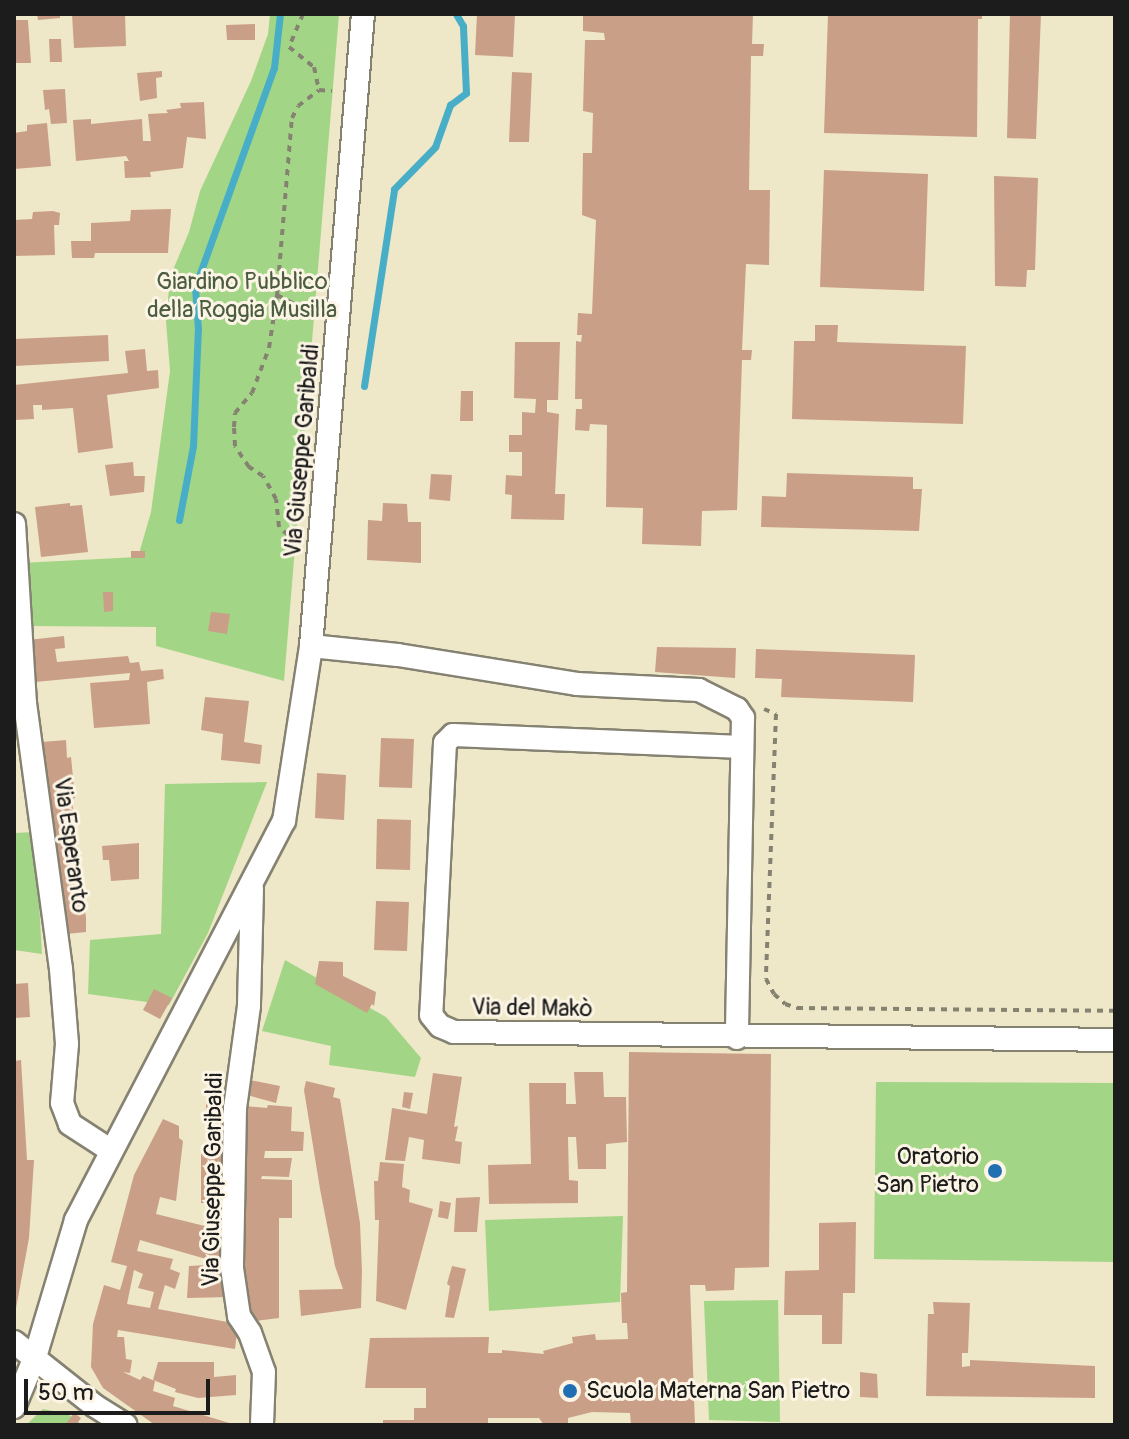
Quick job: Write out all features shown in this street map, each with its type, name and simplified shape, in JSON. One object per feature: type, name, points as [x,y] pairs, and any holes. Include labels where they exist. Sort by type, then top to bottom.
[{"type":"street","name":"Via Giuseppe Garibaldi","points":[[14,1407],[35,1357],[76,1220],[284,821],[311,646],[363,14]]},
{"type":"street","name":"Via Esperanto","points":[[14,524],[25,703],[61,969],[67,1044],[62,1103],[70,1124],[110,1150]]},
{"type":"street","points":[[311,646],[398,655],[577,684],[699,690],[737,709],[743,718],[737,1038]]},
{"type":"street","name":"Via del Makò","points":[[742,747],[453,735],[445,743],[431,1015],[440,1026],[454,1032],[737,1038],[1115,1040]]},
{"type":"street","name":"Via Giuseppe Garibaldi","points":[[252,884],[249,1006],[235,1108],[232,1268],[239,1316],[250,1333],[264,1372],[262,1425]]},
{"type":"street","points":[[14,1342],[95,1406],[126,1425]]},
{"type":"path","points":[[303,14],[289,47],[314,67],[319,90]]},
{"type":"path","points":[[320,545],[288,535],[279,527],[271,489],[235,446],[235,413],[252,393],[269,348],[277,295],[292,118],[298,106],[319,90],[357,94]]},
{"type":"path","points":[[277,295],[313,314],[339,319]]},
{"type":"path","points":[[737,709],[768,709],[776,714],[766,979],[774,994],[785,1004],[797,1008],[1115,1011]]},
{"type":"green space","name":"Giardino Pubblico della Roggia Musilla","points":[[270,14],[339,14],[284,681],[156,646],[156,627],[30,626],[21,563],[138,557],[151,512],[170,371],[166,321],[170,277],[189,232],[200,191],[251,81],[268,34]]},
{"type":"green space","points":[[267,782],[208,933],[169,1005],[88,994],[90,940],[161,934],[165,784]]},
{"type":"green space","points":[[35,832],[42,954],[14,950],[14,833]]},
{"type":"green space","points":[[285,960],[386,1017],[421,1058],[415,1077],[329,1065],[331,1046],[262,1031]]},
{"type":"green space","name":"Oratorio San Pietro","points":[[876,1082],[1115,1083],[1115,1262],[874,1259]]},
{"type":"green space","points":[[623,1216],[620,1302],[489,1311],[485,1220]]},
{"type":"green space","points":[[778,1300],[780,1422],[709,1420],[704,1301]]},
{"type":"green space","points":[[43,1409],[68,1414],[82,1425],[26,1425]]},
{"type":"building","points":[[37,14],[60,14],[60,18],[38,20]]},
{"type":"building","points":[[72,14],[125,14],[126,46],[74,48]]},
{"type":"building","points":[[477,14],[515,14],[513,57],[475,55]]},
{"type":"building","points":[[583,14],[753,14],[752,44],[764,44],[763,56],[751,56],[749,190],[770,190],[769,265],[746,264],[742,350],[752,350],[751,360],[742,360],[737,510],[702,511],[701,546],[642,544],[643,508],[606,507],[607,425],[590,424],[589,431],[575,430],[576,409],[582,409],[582,399],[575,399],[576,341],[581,342],[582,335],[577,335],[578,313],[592,314],[596,220],[582,215],[583,153],[592,153],[593,113],[583,111],[585,40],[605,40],[604,33],[583,31]]},
{"type":"building","points":[[828,14],[982,14],[982,19],[978,19],[977,137],[824,133]]},
{"type":"building","points":[[1010,14],[1041,14],[1036,139],[1007,138]]},
{"type":"building","points":[[14,20],[28,20],[31,63],[14,63]]},
{"type":"building","points":[[255,24],[255,40],[227,40],[226,25]]},
{"type":"building","points":[[49,39],[61,39],[62,62],[50,62]]},
{"type":"building","points":[[162,71],[162,77],[156,78],[157,98],[140,101],[137,73]]},
{"type":"building","points":[[512,72],[532,73],[529,142],[509,142]]},
{"type":"building","points":[[65,89],[67,123],[51,124],[49,109],[45,110],[43,90]]},
{"type":"building","points":[[204,102],[206,139],[187,137],[183,168],[150,172],[151,177],[125,178],[124,161],[129,161],[126,156],[76,161],[73,120],[91,119],[91,124],[142,119],[143,141],[151,141],[148,114],[168,113],[166,110],[181,108],[180,103]]},
{"type":"building","points":[[47,123],[51,166],[14,169],[14,133],[27,131],[27,125]]},
{"type":"building","points":[[824,170],[928,174],[924,291],[820,287]]},
{"type":"building","points":[[994,176],[1038,178],[1035,270],[1027,270],[1026,287],[995,286]]},
{"type":"building","points":[[171,209],[168,253],[95,253],[94,258],[72,258],[71,241],[91,241],[91,223],[130,221],[131,210]]},
{"type":"building","points":[[33,212],[60,213],[59,225],[54,225],[55,255],[14,256],[14,220],[32,219]]},
{"type":"building","points":[[815,325],[838,325],[837,342],[966,346],[963,424],[792,419],[794,341],[815,341]]},
{"type":"building","points":[[108,335],[109,361],[14,366],[14,339]]},
{"type":"building","points":[[515,342],[560,342],[558,400],[547,400],[547,412],[559,414],[555,494],[565,494],[564,520],[511,519],[512,495],[505,494],[506,475],[522,476],[522,452],[509,452],[509,435],[522,435],[522,412],[535,413],[536,399],[514,398]]},
{"type":"building","points":[[145,349],[147,371],[158,370],[159,388],[107,395],[113,448],[78,453],[73,408],[42,410],[42,405],[33,405],[34,419],[14,420],[14,385],[128,373],[125,351]]},
{"type":"building","points":[[461,391],[473,391],[473,421],[460,421]]},
{"type":"building","points":[[133,462],[134,476],[145,476],[144,492],[110,496],[105,465]]},
{"type":"building","points":[[787,473],[913,477],[913,489],[922,489],[919,531],[761,527],[762,496],[786,497]]},
{"type":"building","points":[[431,474],[452,475],[450,501],[429,499]]},
{"type":"building","points":[[70,503],[70,506],[82,505],[88,552],[41,557],[35,507]]},
{"type":"building","points":[[383,503],[407,504],[408,522],[421,522],[421,563],[367,560],[368,520],[382,521]]},
{"type":"building","points":[[131,551],[145,551],[145,558],[131,558]]},
{"type":"building","points":[[103,592],[113,592],[113,611],[104,612]]},
{"type":"building","points":[[211,612],[230,614],[227,634],[208,631]]},
{"type":"building","points":[[64,636],[65,648],[55,649],[57,662],[128,656],[130,663],[139,662],[141,671],[163,669],[164,679],[147,682],[150,724],[94,728],[90,683],[129,680],[130,673],[35,682],[28,640]]},
{"type":"building","points":[[657,647],[736,648],[735,678],[655,672]]},
{"type":"building","points":[[756,649],[915,655],[913,702],[781,697],[782,679],[755,678]]},
{"type":"building","points":[[205,697],[249,701],[244,742],[262,745],[260,764],[221,760],[223,734],[201,730]]},
{"type":"building","points":[[381,738],[414,739],[412,788],[379,787]]},
{"type":"building","points":[[66,740],[67,758],[71,757],[75,798],[72,799],[86,932],[66,934],[42,742]]},
{"type":"building","points":[[317,773],[346,775],[344,820],[315,818]]},
{"type":"building","points":[[377,819],[411,820],[410,870],[376,869]]},
{"type":"building","points":[[139,843],[139,879],[111,881],[109,860],[103,860],[102,846]]},
{"type":"building","points":[[376,901],[409,902],[407,951],[374,950]]},
{"type":"building","points":[[319,961],[343,962],[343,976],[376,992],[374,1006],[372,1004],[367,1013],[315,984]]},
{"type":"building","points":[[28,983],[30,1017],[14,1018],[14,984]]},
{"type":"building","points":[[154,989],[172,998],[160,1019],[143,1010]]},
{"type":"building","points":[[629,1052],[771,1054],[769,1267],[735,1268],[734,1290],[706,1291],[705,1285],[690,1285],[695,1425],[631,1425],[630,1413],[592,1412],[568,1418],[568,1425],[544,1425],[539,1418],[488,1418],[488,1425],[383,1425],[383,1420],[414,1420],[414,1408],[426,1408],[426,1388],[365,1388],[370,1338],[489,1337],[488,1353],[502,1353],[502,1350],[544,1354],[543,1351],[573,1343],[572,1337],[595,1334],[596,1340],[628,1339],[627,1323],[622,1323],[621,1293],[627,1292]]},
{"type":"building","points":[[21,1060],[27,1160],[34,1160],[29,1238],[15,1314],[14,1061]]},
{"type":"building","points":[[574,1072],[603,1072],[604,1097],[626,1097],[627,1142],[606,1144],[606,1169],[578,1169],[576,1137],[568,1137],[569,1180],[578,1181],[578,1203],[489,1204],[488,1165],[531,1164],[529,1083],[566,1083],[566,1104],[576,1104]]},
{"type":"building","points":[[433,1073],[462,1077],[454,1127],[458,1126],[455,1141],[462,1142],[460,1164],[422,1159],[424,1140],[409,1137],[405,1161],[385,1160],[392,1108],[427,1114]]},
{"type":"building","points":[[250,1080],[280,1086],[276,1103],[247,1095]]},
{"type":"building","points":[[306,1081],[335,1088],[333,1097],[340,1099],[360,1223],[362,1271],[361,1308],[301,1316],[299,1290],[343,1289],[335,1266],[320,1189],[304,1090]]},
{"type":"building","points":[[404,1092],[413,1093],[410,1109],[402,1107]]},
{"type":"building","points":[[206,1099],[228,1101],[226,1142],[206,1140]]},
{"type":"building","points":[[268,1105],[292,1107],[291,1131],[304,1132],[303,1151],[265,1151],[264,1158],[292,1158],[289,1177],[262,1176],[261,1179],[292,1180],[292,1218],[279,1218],[279,1318],[255,1321],[242,1310],[244,1106],[267,1108]]},
{"type":"building","points":[[163,1119],[179,1126],[179,1138],[183,1141],[176,1201],[160,1197],[156,1214],[229,1232],[220,1263],[140,1240],[137,1251],[173,1259],[170,1269],[180,1273],[175,1289],[165,1285],[158,1309],[238,1324],[235,1349],[118,1330],[117,1337],[124,1337],[126,1359],[132,1360],[130,1373],[123,1372],[140,1380],[143,1376],[155,1381],[153,1391],[175,1398],[173,1406],[236,1425],[155,1425],[103,1388],[91,1367],[93,1324],[104,1285],[120,1290],[127,1266],[111,1262],[134,1175]],"holes":[[[134,1270],[143,1274],[138,1288],[154,1292],[150,1308],[127,1304]]]},
{"type":"building","points":[[201,1150],[229,1150],[229,1203],[201,1203]]},
{"type":"building","points":[[380,1162],[404,1164],[402,1187],[410,1190],[409,1202],[433,1209],[406,1310],[376,1301],[379,1220],[375,1220],[374,1181],[378,1181]]},
{"type":"building","points":[[480,1197],[477,1232],[454,1232],[456,1198]]},
{"type":"building","points":[[440,1201],[451,1203],[448,1219],[438,1217]]},
{"type":"building","points":[[856,1222],[855,1293],[843,1293],[842,1344],[822,1344],[822,1315],[784,1315],[785,1271],[819,1270],[819,1223]]},
{"type":"building","points":[[227,1264],[229,1297],[187,1298],[189,1266]]},
{"type":"building","points":[[452,1266],[466,1269],[454,1318],[445,1317],[450,1286],[447,1284]]},
{"type":"building","points":[[933,1302],[970,1303],[968,1353],[962,1353],[962,1367],[970,1366],[970,1360],[1095,1366],[1095,1398],[926,1396],[928,1314],[934,1314]]},
{"type":"building","points":[[158,1362],[214,1362],[214,1377],[236,1375],[236,1395],[198,1398],[175,1392],[176,1389],[153,1380]]},
{"type":"building","points":[[860,1372],[877,1374],[878,1398],[860,1397]]},
{"type":"building","points":[[74,1413],[81,1418],[76,1425],[65,1425]]},
{"type":"waterway","points":[[179,520],[193,446],[198,329],[195,287],[274,68],[280,14]]},
{"type":"waterway","points":[[364,386],[394,189],[435,147],[450,105],[466,93],[463,26],[456,14]]},
{"type":"place","name":"Oratorio San Pietro","points":[[995,1171]]},
{"type":"place","name":"Scuola Materna San Pietro","points":[[570,1391]]}]
